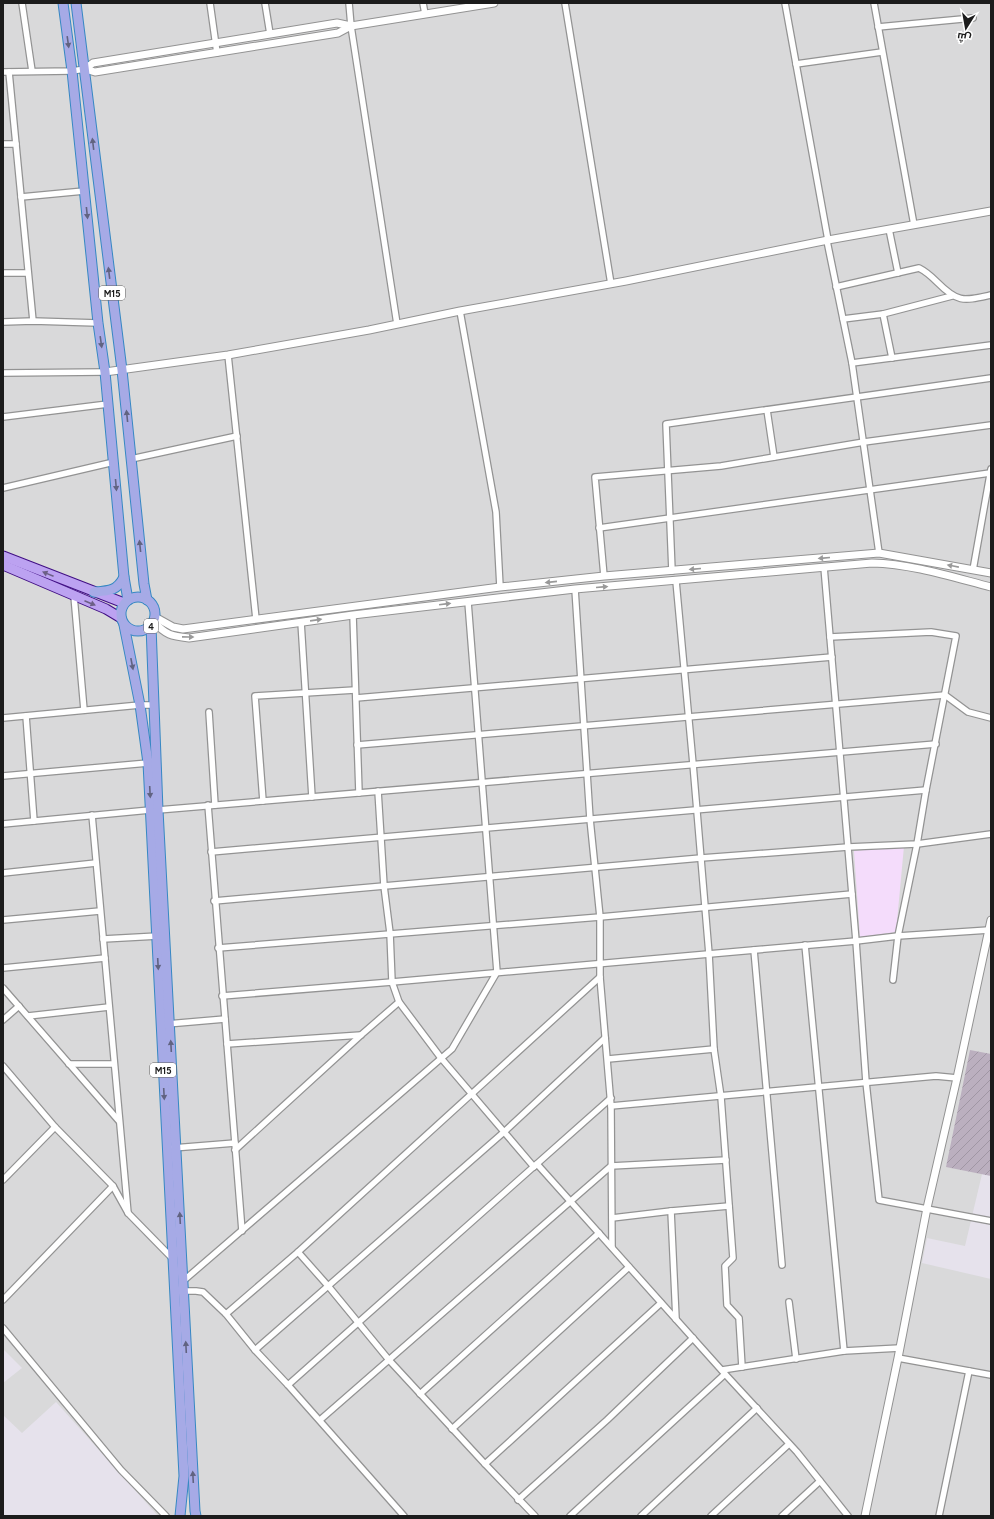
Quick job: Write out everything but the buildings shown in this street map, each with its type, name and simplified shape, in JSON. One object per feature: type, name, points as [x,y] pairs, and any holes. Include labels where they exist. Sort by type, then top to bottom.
[{"type":"highway","name":"M15","points":[[63,3],[72,71],[98,323],[105,372],[124,576]]},
{"type":"highway","name":"M15","points":[[76,3],[102,221],[122,370],[144,584]]},
{"type":"highway","points":[[94,592],[113,589],[120,585],[124,576]]},
{"type":"highway","points":[[122,622],[120,614],[126,601],[124,576]]},
{"type":"highway","name":"4","points":[[122,622],[130,630],[138,632],[145,630],[154,621],[154,607],[147,600],[144,584]]},
{"type":"highway","points":[[126,601],[138,597],[147,600]]},
{"type":"highway","name":"M15","points":[[154,621],[154,810],[177,1261],[196,1516]]},
{"type":"highway","name":"M15","points":[[122,622],[140,705],[154,810]]},
{"type":"highway","name":"M15","points":[[179,1287],[184,1476],[180,1516]]},
{"type":"main road","points":[[3,556],[94,592],[126,601]]},
{"type":"main road","points":[[3,565],[106,609],[122,622]]},
{"type":"main road","points":[[65,592],[69,582]]},
{"type":"street","points":[[22,3],[32,72]]},
{"type":"street","points":[[210,3],[217,53]]},
{"type":"street","points":[[265,3],[270,34]]},
{"type":"street","points":[[349,3],[351,26],[397,324]]},
{"type":"street","points":[[423,3],[425,14]]},
{"type":"street","points":[[33,321],[16,144],[6,72],[72,71],[85,69],[95,72],[338,33],[351,26],[494,3]]},
{"type":"street","points":[[565,3],[612,284]]},
{"type":"street","points":[[785,3],[836,287],[852,364],[879,553]]},
{"type":"street","points":[[874,3],[914,225]]},
{"type":"street","points":[[878,27],[973,18]]},
{"type":"street","points":[[85,69],[93,63],[337,23],[351,26]]},
{"type":"street","points":[[796,64],[882,52]]},
{"type":"street","points":[[3,144],[16,144]]},
{"type":"street","points":[[21,196],[84,191]]},
{"type":"street","points":[[3,373],[105,372],[228,355],[612,284],[828,240],[991,211]]},
{"type":"street","points":[[889,230],[898,273]]},
{"type":"street","points":[[836,287],[920,268],[927,272],[952,296],[961,299],[970,299],[991,295]]},
{"type":"street","points":[[3,273],[28,272]]},
{"type":"street","points":[[843,319],[882,314],[952,296]]},
{"type":"street","points":[[460,311],[496,512],[500,587]]},
{"type":"street","points":[[882,314],[892,358]]},
{"type":"street","points":[[3,322],[33,321],[98,323]]},
{"type":"street","points":[[852,364],[991,345]]},
{"type":"street","points":[[228,355],[256,619]]},
{"type":"street","points":[[672,570],[666,424],[991,378]]},
{"type":"street","points":[[3,417],[108,404]]},
{"type":"street","points":[[767,410],[774,457]]},
{"type":"street","points":[[604,576],[595,477],[721,466],[864,442],[991,425]]},
{"type":"street","points":[[131,459],[237,436]]},
{"type":"street","points":[[3,488],[114,462]]},
{"type":"street","points":[[600,528],[870,490],[991,471],[988,500],[973,570]]},
{"type":"street","points":[[154,621],[184,629],[500,587],[604,576],[879,553],[991,573]]},
{"type":"street","points":[[154,621],[163,631],[174,636],[188,638],[353,615],[575,589],[872,563],[889,563],[916,568],[991,587]]},
{"type":"street","points":[[824,567],[856,941],[866,1082],[879,1200],[991,1221]]},
{"type":"street","points":[[676,581],[709,954],[714,1049],[721,1097],[726,1160],[732,1258],[725,1266],[727,1305],[739,1318],[742,1367]]},
{"type":"street","points":[[575,589],[590,819],[600,917],[600,977],[611,1098],[612,1247]]},
{"type":"street","points":[[74,596],[84,710]]},
{"type":"street","points":[[179,1287],[452,1050],[498,972],[468,602]]},
{"type":"street","points":[[353,615],[359,793]]},
{"type":"street","points":[[301,622],[307,693],[312,797]]},
{"type":"street","points":[[830,637],[931,632],[956,636],[898,936],[893,980]]},
{"type":"street","points":[[356,698],[832,657]]},
{"type":"street","points":[[263,801],[256,696],[356,690]]},
{"type":"street","points":[[357,745],[945,695],[968,712],[991,718]]},
{"type":"street","points":[[3,718],[140,705],[154,705]]},
{"type":"street","points":[[209,712],[215,805]]},
{"type":"street","points":[[26,716],[34,821]]},
{"type":"street","points":[[3,824],[92,815],[936,744]]},
{"type":"street","points":[[3,776],[148,763]]},
{"type":"street","points":[[211,852],[926,790]]},
{"type":"street","points":[[378,791],[384,886],[390,933],[392,982],[399,1002],[442,1058],[504,1132],[571,1201],[661,1303],[757,1408],[789,1444],[848,1516]]},
{"type":"street","points":[[208,806],[214,900],[242,1231]]},
{"type":"street","points":[[92,815],[128,1212]]},
{"type":"street","points":[[214,900],[701,858],[848,847],[917,844],[991,834]]},
{"type":"street","points":[[3,873],[96,863]]},
{"type":"street","points":[[218,948],[600,917],[852,894]]},
{"type":"street","points":[[3,920],[100,911]]},
{"type":"street","points":[[865,1516],[927,1208],[991,920]]},
{"type":"street","points":[[222,996],[856,941],[898,936],[989,930]]},
{"type":"street","points":[[103,939],[161,936]]},
{"type":"street","points":[[805,945],[844,1351]]},
{"type":"street","points":[[754,950],[782,1265]]},
{"type":"street","points":[[3,968],[105,958]]},
{"type":"street","points":[[226,1314],[298,1252],[600,977]]},
{"type":"street","points":[[3,988],[119,1121]]},
{"type":"street","points":[[235,1150],[399,1002]]},
{"type":"street","points":[[3,1020],[19,1006]]},
{"type":"street","points":[[28,1016],[109,1007]]},
{"type":"street","points":[[165,1024],[225,1019]]},
{"type":"street","points":[[227,1044],[361,1035]]},
{"type":"street","points":[[255,1350],[329,1287],[504,1132],[605,1038]]},
{"type":"street","points":[[608,1059],[714,1049]]},
{"type":"street","points":[[69,1064],[114,1064]]},
{"type":"street","points":[[3,1066],[55,1127],[113,1186],[128,1212],[177,1261]]},
{"type":"street","points":[[611,1106],[936,1076],[957,1078]]},
{"type":"street","points":[[288,1385],[611,1098]]},
{"type":"street","points":[[3,1180],[55,1127]]},
{"type":"street","points":[[172,1148],[235,1143]]},
{"type":"street","points":[[320,1420],[612,1166],[726,1160]]},
{"type":"street","points":[[3,1300],[113,1186]]},
{"type":"street","points":[[612,1218],[729,1206]]},
{"type":"street","points":[[671,1211],[676,1319]]},
{"type":"street","points":[[420,1394],[599,1233]]},
{"type":"street","points":[[298,1252],[359,1322],[389,1360],[518,1500],[523,1503],[535,1516]]},
{"type":"street","points":[[452,1429],[629,1267]]},
{"type":"street","points":[[179,1287],[203,1292],[226,1314],[255,1350],[320,1420],[404,1516]]},
{"type":"street","points":[[789,1302],[796,1359]]},
{"type":"street","points":[[485,1464],[661,1303]]},
{"type":"street","points":[[3,1328],[121,1470],[166,1516]]},
{"type":"street","points":[[518,1500],[607,1420],[693,1338]]},
{"type":"street","points":[[570,1516],[723,1372],[742,1367],[844,1351],[900,1348]]},
{"type":"street","points":[[898,1358],[991,1375]]},
{"type":"street","points":[[939,1516],[969,1371]]},
{"type":"street","points":[[641,1516],[757,1408]]},
{"type":"street","points":[[711,1516],[789,1444]]},
{"type":"street","points":[[782,1516],[820,1481]]},
{"type":"shaded area","points":[[3,3],[991,3],[991,1136],[965,1246],[927,1238],[922,1263],[991,1279],[991,1516],[158,1516],[56,1402],[22,1433],[3,1415],[3,1383],[22,1368],[3,1349]]},
{"type":"shaded area","points":[[904,846],[896,932],[860,937],[854,851]]},
{"type":"shaded area","points":[[970,1050],[991,1054],[991,1176],[946,1167]]}]
